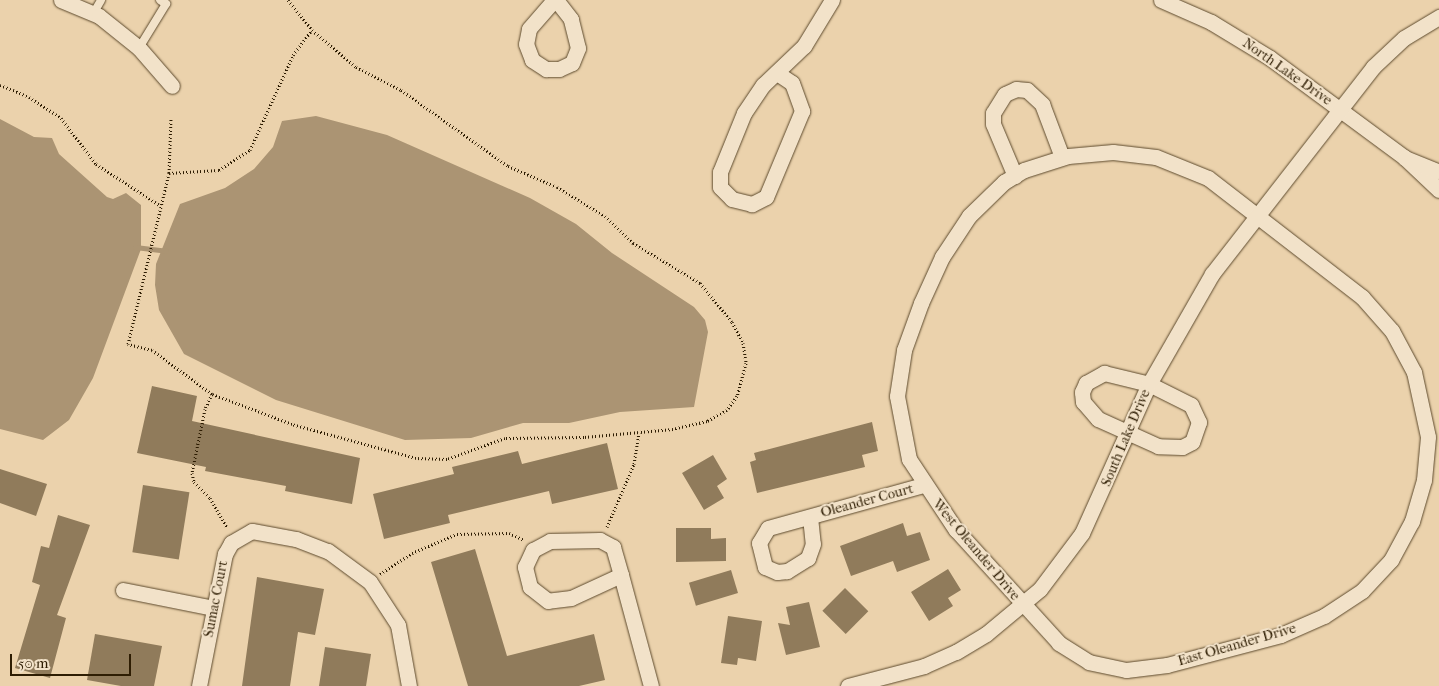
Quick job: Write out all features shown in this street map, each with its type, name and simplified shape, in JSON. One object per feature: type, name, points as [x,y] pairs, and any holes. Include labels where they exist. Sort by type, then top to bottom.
[{"type":"street","points":[[62,0],[93,14],[139,48],[172,86]]},
{"type":"street","points":[[778,73],[792,83],[802,111],[766,197],[752,204],[732,199],[720,187],[720,172],[744,113],[762,85],[778,73],[804,46],[832,0]]},
{"type":"street","name":"North Lake Drive","points":[[1162,0],[1211,22],[1262,53],[1404,158],[1439,190]]},
{"type":"street","name":"South Lake Drive","points":[[848,686],[878,682],[956,652],[986,634],[1022,604],[1063,562],[1082,533],[1128,435],[1149,384],[1196,299],[1259,214],[1387,52],[1439,17]]},
{"type":"street","points":[[1014,176],[993,124],[993,113],[1005,94],[1016,89],[1027,90],[1042,104],[1062,158]]},
{"type":"street","name":"West Oleander Drive","points":[[1022,604],[956,530],[924,485],[909,459],[898,418],[897,396],[904,350],[928,287],[955,235],[986,197],[1014,176],[1062,158],[1113,152],[1156,158],[1208,178],[1259,214]]},
{"type":"street","name":"North Lake Drive","points":[[1404,158],[1439,172]]},
{"type":"street","name":"East Oleander Drive","points":[[1022,604],[1059,643],[1089,662],[1126,670],[1146,668],[1303,626],[1362,591],[1391,560],[1412,521],[1424,480],[1426,416],[1414,372],[1392,331],[1362,297],[1259,214]]},
{"type":"street","points":[[1104,373],[1149,384],[1190,405],[1196,413],[1196,432],[1192,442],[1171,448],[1128,435],[1090,412],[1082,392],[1086,383],[1104,373]]},
{"type":"street","name":"Oleander Court","points":[[810,517],[924,485]]},
{"type":"street","points":[[234,540],[252,531],[296,539],[328,551],[370,582],[398,625],[409,686]]},
{"type":"street","name":"Sumac Court","points":[[199,686],[225,554],[234,540]]},
{"type":"street","points":[[622,574],[571,598],[548,601],[530,587],[525,567],[532,550],[550,542],[600,540],[613,547],[622,574],[651,686]]},
{"type":"street","points":[[123,590],[214,608]]},
{"type":"lane","points":[[93,14],[102,0]]},
{"type":"lane","points":[[139,48],[166,4],[160,0]]},
{"type":"path","points":[[170,119],[169,173],[128,344],[152,350],[212,394],[292,424],[416,458],[447,459],[505,438],[639,432],[707,421],[727,410],[737,396],[746,362],[743,344],[714,298],[700,283],[633,243],[605,216],[557,186],[508,166],[401,90],[356,67],[312,30],[288,0]]},
{"type":"path","points":[[169,173],[219,170],[250,150],[293,55],[312,30]]},
{"type":"path","points":[[0,85],[29,97],[61,118],[96,164],[161,206]]},
{"type":"path","points":[[212,394],[205,409],[192,473],[194,482],[210,498],[234,540]]},
{"type":"path","points":[[600,540],[634,464],[639,432]]},
{"type":"path","points":[[370,582],[412,553],[458,534],[509,533],[538,547]]},
{"type":"shaded area","points":[[316,116],[387,135],[530,198],[576,224],[612,253],[694,307],[705,320],[708,332],[694,407],[620,412],[569,423],[523,423],[471,438],[405,440],[276,400],[184,354],[159,310],[155,285],[156,264],[180,204],[225,188],[254,169],[273,147],[282,121]]},
{"type":"shaded area","points":[[0,119],[34,137],[52,138],[59,154],[107,197],[113,199],[126,193],[141,205],[141,249],[93,378],[69,420],[43,440],[0,429]]},
{"type":"building","points":[[152,386],[197,396],[192,421],[360,458],[352,504],[285,491],[286,486],[205,471],[206,467],[137,453]]},
{"type":"building","points":[[872,422],[878,451],[862,455],[865,467],[757,493],[750,462],[756,460],[754,453]]},
{"type":"building","points":[[607,443],[618,489],[552,504],[549,491],[448,515],[450,523],[384,539],[373,494],[454,474],[452,467],[518,451],[522,464]]},
{"type":"building","points":[[713,455],[727,479],[717,486],[724,498],[704,510],[682,473]]},
{"type":"building","points":[[0,469],[47,484],[36,516],[0,503]]},
{"type":"building","points":[[143,485],[189,492],[179,560],[132,552]]},
{"type":"building","points":[[58,515],[90,525],[57,615],[66,618],[50,678],[15,668],[40,585],[32,582],[41,546],[49,548]]},
{"type":"building","points":[[903,523],[907,536],[920,532],[930,560],[897,572],[893,561],[851,576],[840,546]]},
{"type":"building","points":[[676,528],[711,528],[711,539],[726,538],[726,561],[676,562]]},
{"type":"building","points":[[475,549],[507,656],[594,634],[605,680],[579,686],[468,686],[431,562]]},
{"type":"building","points":[[948,569],[961,590],[948,598],[953,606],[929,621],[911,592]]},
{"type":"building","points":[[731,570],[738,593],[696,606],[689,583]]},
{"type":"building","points":[[257,577],[324,589],[315,635],[298,632],[290,686],[242,686]]},
{"type":"building","points":[[845,588],[868,611],[846,634],[822,611]]},
{"type":"building","points":[[809,602],[820,647],[786,655],[778,623],[790,625],[786,607]]},
{"type":"building","points":[[728,616],[762,621],[756,661],[738,658],[737,665],[721,663]]},
{"type":"building","points":[[95,634],[162,646],[154,686],[121,686],[87,680]]},
{"type":"building","points":[[325,647],[371,654],[366,686],[319,686]]},
{"type":"waterway","points":[[135,247],[166,251]]}]
